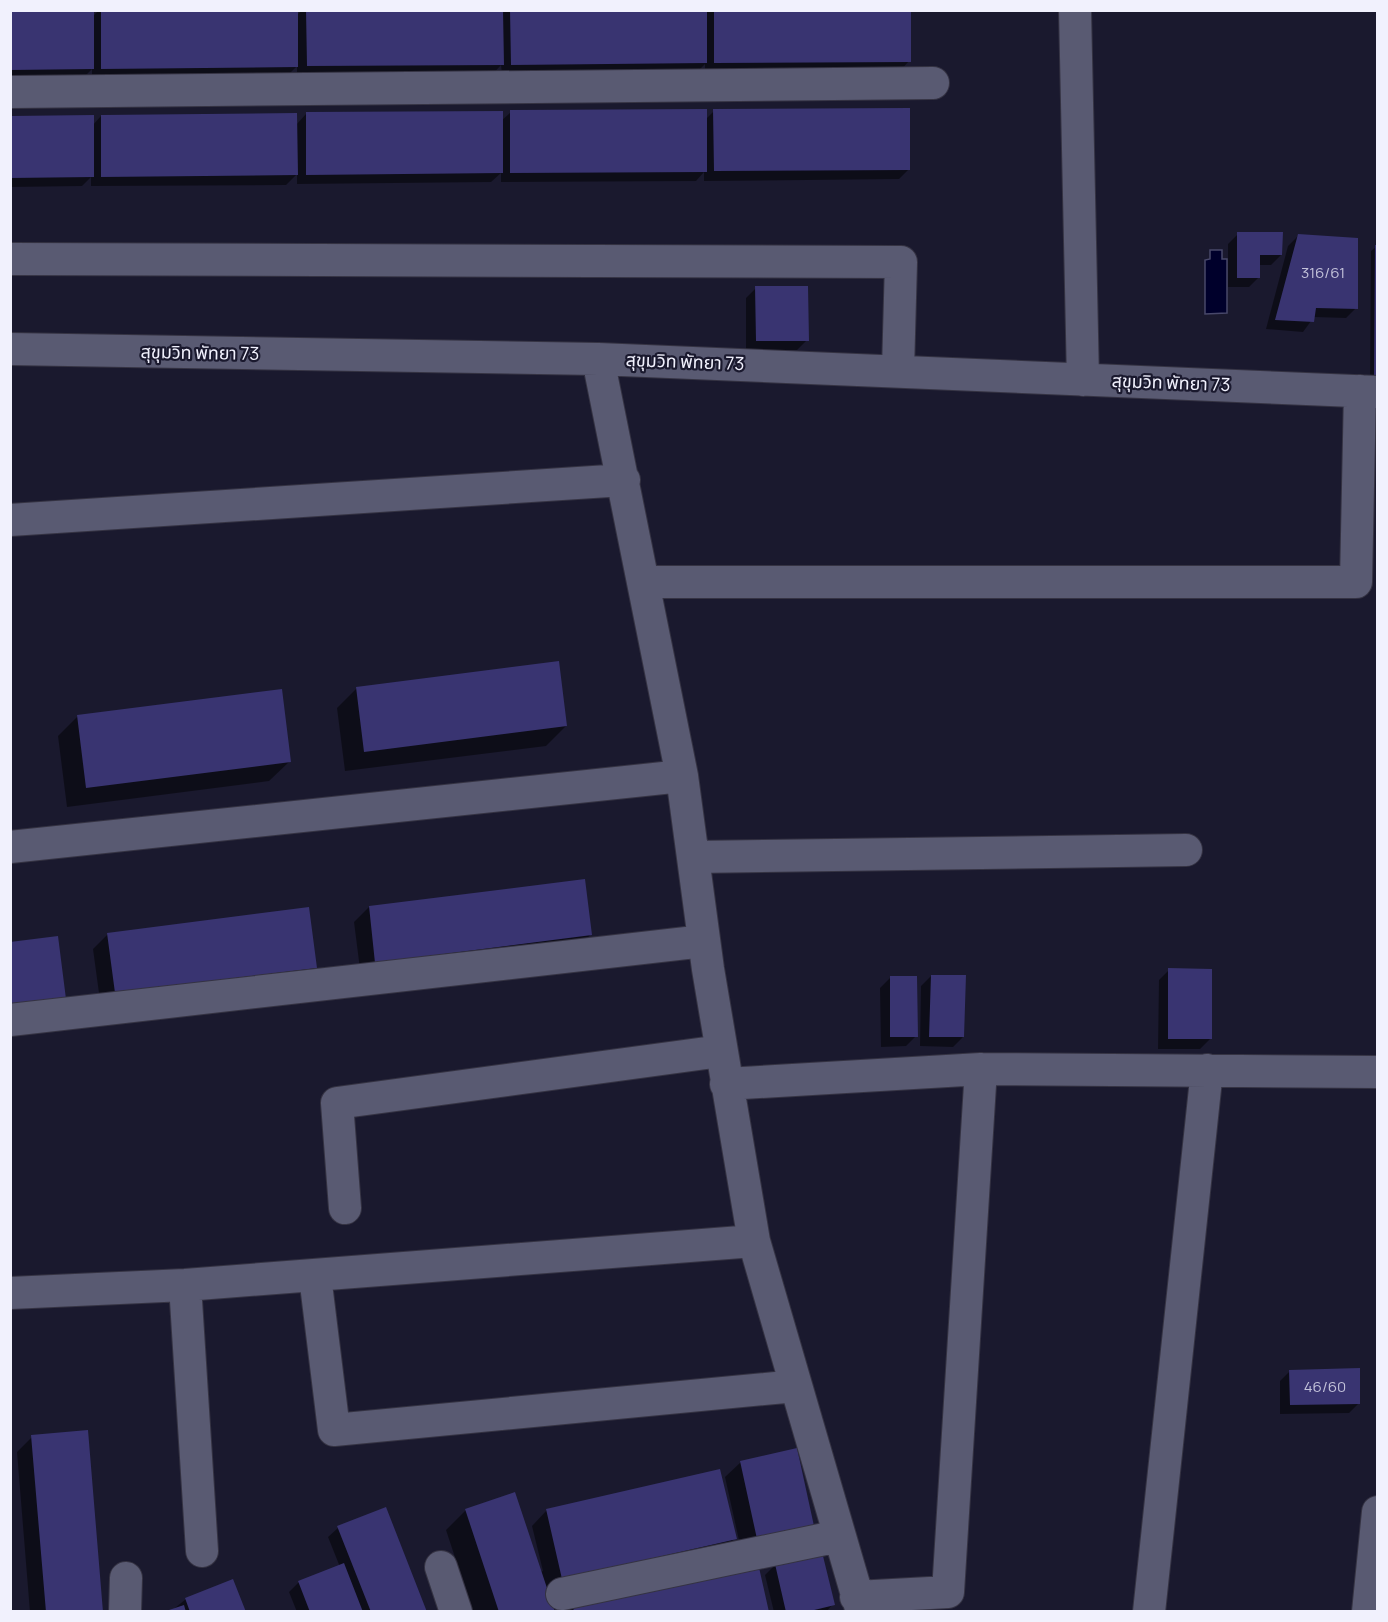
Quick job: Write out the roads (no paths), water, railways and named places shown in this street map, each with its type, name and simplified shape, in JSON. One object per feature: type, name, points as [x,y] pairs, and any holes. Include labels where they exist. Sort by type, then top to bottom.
[{"type":"street","points":[[1074,10],[1083,380]]},
{"type":"street","points":[[10,92],[933,83]]},
{"type":"street","points":[[10,259],[901,262],[898,370]]},
{"type":"street","name":"สุขุมวิท พัทยา 73","points":[[10,350],[598,359],[1369,391]]},
{"type":"street","points":[[598,359],[645,582],[682,776],[726,1084],[754,1241],[859,1604],[948,1592],[981,1069]]},
{"type":"street","points":[[645,582],[1356,582],[1369,391]]},
{"type":"street","points":[[10,520],[624,480]]},
{"type":"street","points":[[10,847],[682,776]]},
{"type":"street","points":[[693,857],[1186,850]]},
{"type":"street","points":[[10,1020],[704,941]]},
{"type":"street","points":[[345,1208],[337,1103],[721,1051]]},
{"type":"street","points":[[726,1084],[981,1069],[1377,1072]]},
{"type":"street","points":[[1149,1611],[1207,1070]]},
{"type":"street","points":[[10,1293],[185,1286],[754,1241]]},
{"type":"street","points":[[315,1276],[334,1430],[796,1386]]},
{"type":"street","points":[[185,1286],[202,1551]]},
{"type":"street","points":[[1368,1611],[1377,1512]]},
{"type":"street","points":[[562,1594],[839,1536]]},
{"type":"street","points":[[441,1567],[456,1611]]},
{"type":"street","points":[[125,1611],[126,1578]]},
{"type":"water","points":[[1210,250],[1222,250],[1222,259],[1227,259],[1227,313],[1205,314],[1205,260],[1210,259]]}]
